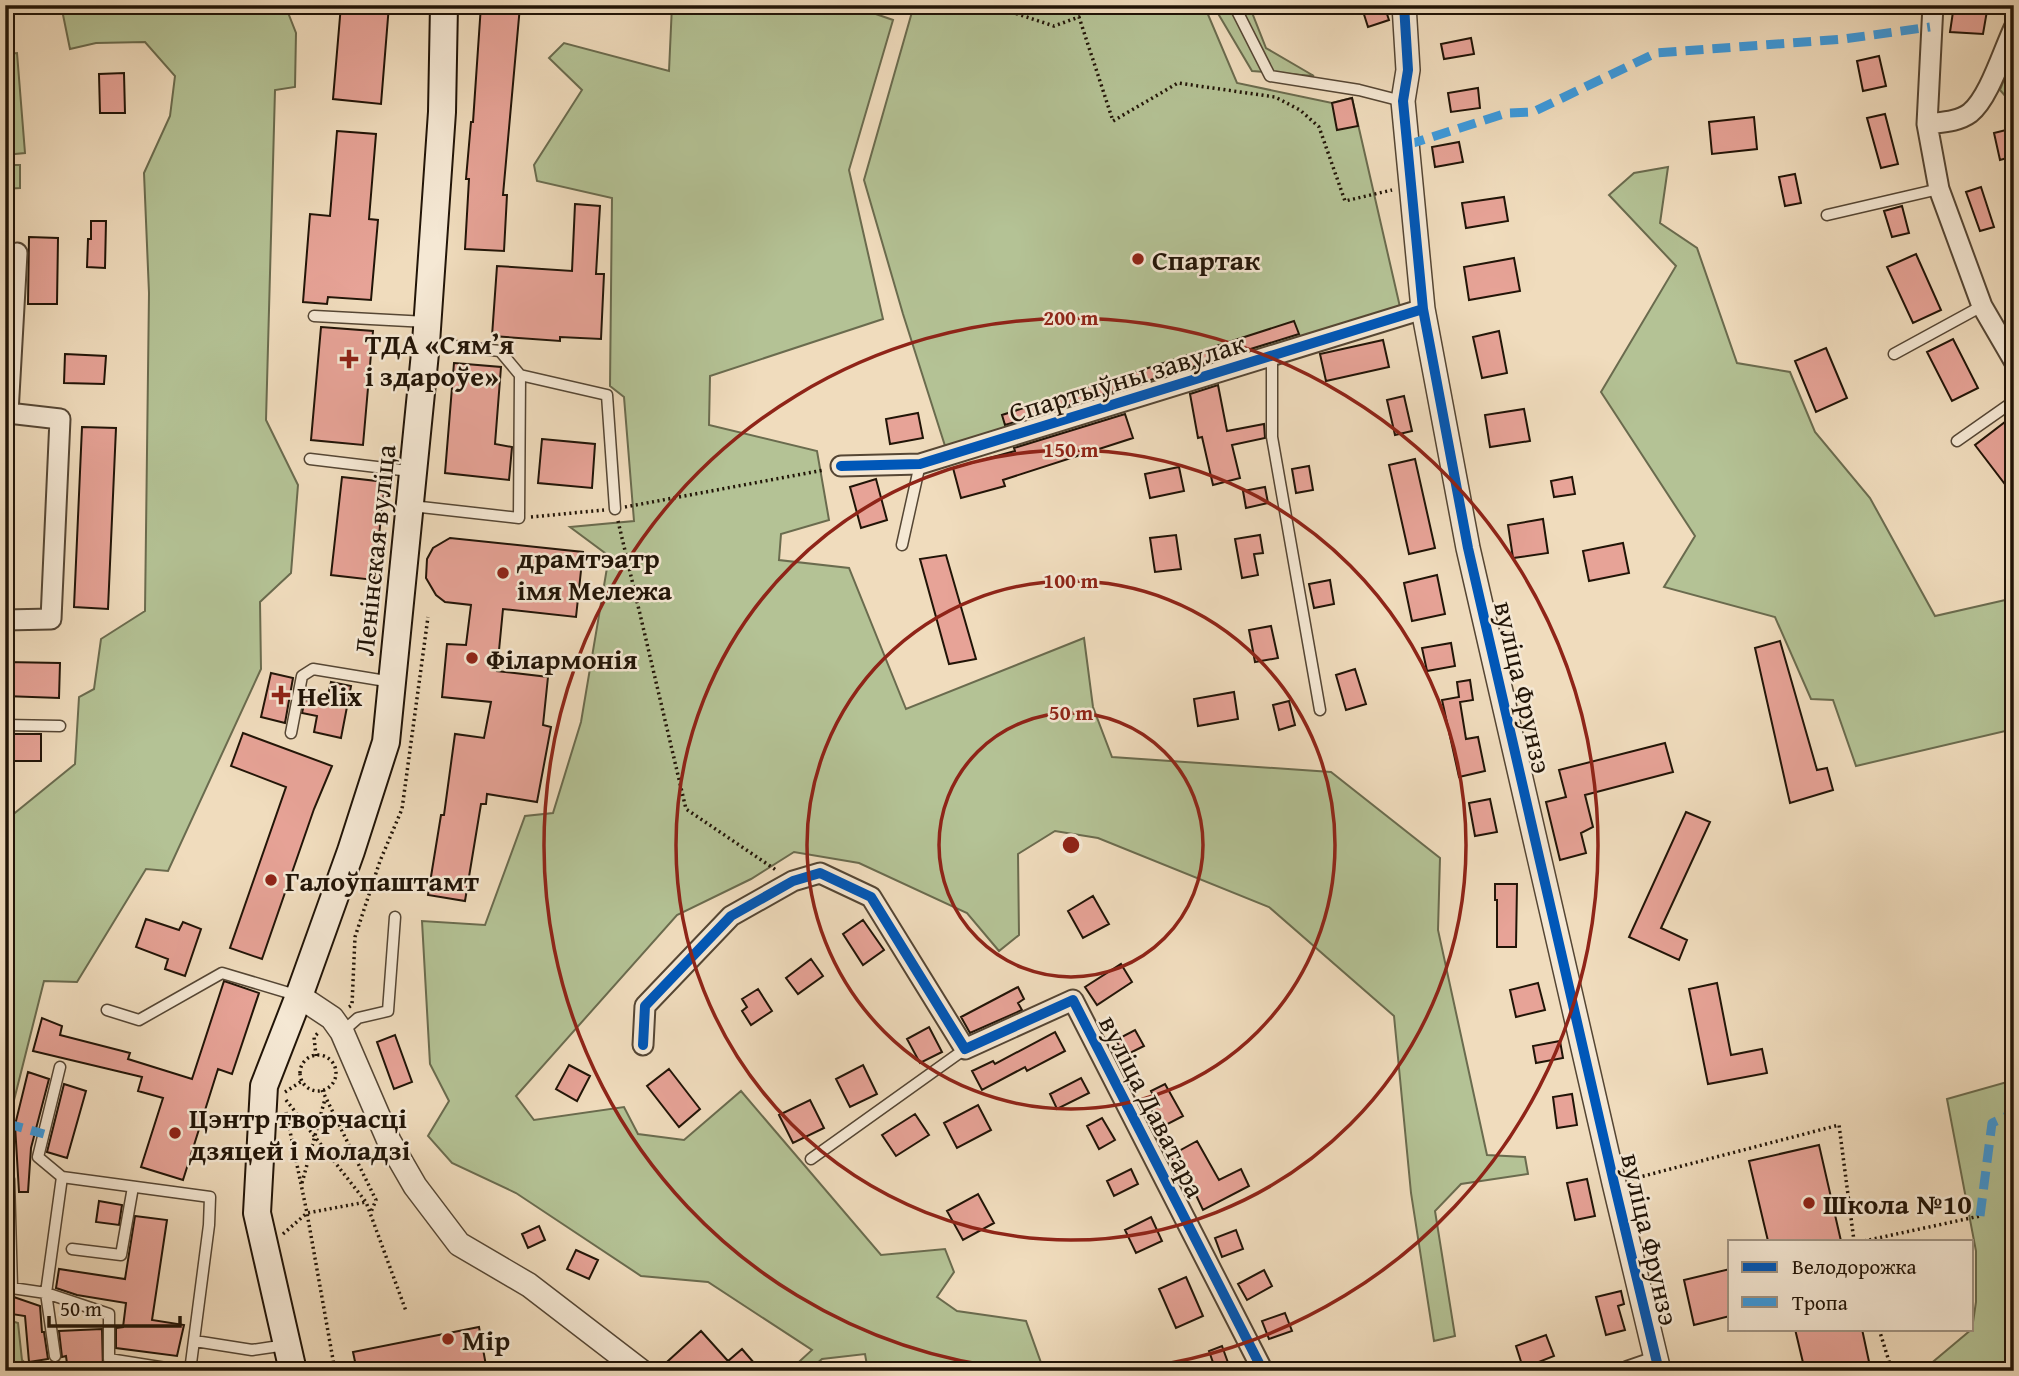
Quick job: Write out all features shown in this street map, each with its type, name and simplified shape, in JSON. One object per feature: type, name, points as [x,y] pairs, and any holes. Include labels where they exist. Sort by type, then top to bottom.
[{"type":"main road","name":"Ленінская вуліца","points":[[293,1371],[257,1213],[264,1086],[351,851],[386,742],[426,333],[442,112],[444,5]]},
{"type":"street","name":"вуліца Фрунзэ","points":[[1404,5],[1408,70],[1403,101],[1423,309],[1468,548],[1658,1366]]},
{"type":"street","points":[[1933,5],[1927,124],[1939,189],[1982,306],[2014,361]]},
{"type":"street","points":[[1927,124],[1955,120],[1970,113],[1984,94],[2014,28]]},
{"type":"street","points":[[5,620],[51,619],[60,419],[8,413],[10,289],[17,253]]},
{"type":"street","name":"Спартыўны завулак","points":[[841,466],[920,464],[1423,309]]},
{"type":"street","points":[[643,1045],[645,1006],[731,916],[793,881],[820,873],[871,897],[965,1049]]},
{"type":"street","points":[[299,996],[337,1025],[389,1141],[415,1186],[459,1244],[528,1285],[641,1371]]},
{"type":"street","name":"вуліца Даватара","points":[[965,1049],[1073,1000],[1263,1371]]},
{"type":"street","points":[[1628,1371],[1658,1366]]},
{"type":"lane","points":[[1234,5],[1270,76],[1359,90],[1403,101]]},
{"type":"lane","points":[[1827,215],[1939,189]]},
{"type":"lane","points":[[1894,355],[1982,306]]},
{"type":"lane","points":[[314,316],[426,333],[500,351],[520,375],[607,395],[615,509]]},
{"type":"lane","points":[[1272,356],[1272,437],[1321,710]]},
{"type":"lane","points":[[411,506],[519,519],[520,375]]},
{"type":"lane","points":[[1957,441],[2014,401]]},
{"type":"lane","points":[[310,459],[414,471]]},
{"type":"lane","points":[[902,545],[920,464]]},
{"type":"lane","points":[[291,733],[302,676],[313,669],[393,682]]},
{"type":"lane","points":[[5,725],[60,726]]},
{"type":"lane","points":[[337,1025],[358,1017],[388,1011],[394,917]]},
{"type":"lane","points":[[107,1010],[139,1020],[222,973],[299,996]]},
{"type":"lane","points":[[811,1159],[965,1049]]},
{"type":"lane","points":[[9,1179],[12,1289],[46,1293],[109,1314],[110,1359],[187,1371],[195,1341],[210,1197],[62,1177],[38,1157],[60,1067]]},
{"type":"lane","points":[[55,1356],[46,1293],[62,1177]]},
{"type":"lane","points":[[72,1249],[121,1255],[133,1187]]},
{"type":"lane","points":[[195,1341],[252,1350],[287,1345]]},
{"type":"path","points":[[990,5],[1054,26],[1079,17],[1113,121],[1178,83],[1275,97],[1300,110],[1319,127],[1345,201],[1411,186]]},
{"type":"path","points":[[519,519],[615,509],[841,466]]},
{"type":"path","points":[[615,509],[686,809],[793,881]]},
{"type":"path","points":[[316,1056],[314,1037],[337,1025],[352,1005],[355,937],[380,861],[402,809],[428,617]]},
{"type":"path","points":[[316,1056],[331,1061],[335,1072],[332,1083],[322,1090],[310,1089],[302,1081],[302,1065],[310,1057],[316,1056]]},
{"type":"path","points":[[282,1094],[302,1081]]},
{"type":"path","points":[[322,1090],[376,1200],[370,1214]]},
{"type":"path","points":[[282,1094],[366,1202],[405,1311]]},
{"type":"path","points":[[282,1094],[307,1213],[335,1371]]},
{"type":"path","points":[[301,1185],[326,1097]]},
{"type":"path","points":[[1614,1184],[1839,1125],[1854,1240]]},
{"type":"path","points":[[307,1213],[366,1202]]},
{"type":"path","points":[[1869,1240],[1980,1216]]},
{"type":"path","points":[[1879,1330],[1892,1371]]},
{"type":"green space","points":[[61,5],[285,5],[296,33],[295,87],[275,90],[266,420],[298,485],[291,573],[260,602],[261,669],[168,871],[146,869],[77,982],[44,981],[10,1116],[5,1115],[5,821],[75,764],[79,697],[94,689],[101,639],[145,611],[149,293],[144,173],[170,116],[175,76],[145,42],[96,43],[70,49]]},
{"type":"green space","points":[[672,5],[850,5],[893,20],[849,170],[883,319],[710,376],[709,425],[817,451],[829,520],[781,534],[779,560],[849,568],[906,709],[1084,638],[1093,707],[1112,757],[1331,772],[1440,858],[1438,930],[1487,1155],[1525,1157],[1528,1174],[1461,1184],[1435,1211],[1455,1336],[1434,1341],[1411,1193],[1394,1016],[1269,907],[1098,838],[1055,831],[1018,854],[1019,935],[999,951],[967,913],[859,863],[794,852],[751,879],[677,915],[516,1096],[534,1120],[624,1107],[638,1134],[684,1140],[741,1091],[881,1255],[945,1249],[954,1272],[937,1297],[957,1311],[1026,1321],[1044,1371],[868,1371],[865,1354],[822,1359],[808,1371],[789,1371],[812,1350],[708,1282],[641,1276],[516,1193],[452,1163],[428,1136],[449,1101],[430,1064],[422,921],[485,925],[525,816],[553,813],[581,722],[609,556],[570,527],[634,521],[624,397],[610,386],[612,198],[537,181],[534,165],[582,90],[549,58],[564,43],[669,71]]},
{"type":"green space","name":"Спартак","points":[[914,5],[1204,5],[1237,83],[1332,103],[1352,98],[1400,307],[946,449],[864,180]]},
{"type":"green space","points":[[1213,5],[1249,5],[1266,48],[1314,76],[1252,71]]},
{"type":"green space","points":[[17,53],[25,153],[5,155],[5,54]]},
{"type":"green space","points":[[2014,54],[2014,106],[2000,90]]},
{"type":"green space","points":[[5,165],[20,165],[20,188],[5,189]]},
{"type":"green space","points":[[1668,167],[1660,223],[1697,248],[1737,363],[1790,372],[1815,432],[1870,498],[1935,616],[2014,598],[2014,729],[1856,766],[1833,700],[1811,699],[1775,617],[1664,587],[1695,536],[1601,392],[1676,266],[1609,195],[1634,173]]},
{"type":"green space","points":[[2014,1080],[2014,1371],[1922,1371],[1974,1330],[1976,1251],[1947,1099]]},
{"type":"green space","points":[[5,1319],[18,1323],[22,1360],[34,1371],[5,1371]]},
{"type":"building","points":[[341,5],[389,5],[381,104],[333,99]]},
{"type":"building","points":[[481,5],[520,6],[503,195],[507,195],[504,251],[465,249],[469,179],[466,179]]},
{"type":"building","points":[[1361,5],[1384,5],[1389,20],[1368,27]]},
{"type":"building","points":[[1954,5],[1988,5],[1983,34],[1950,32]]},
{"type":"building","points":[[1471,38],[1474,54],[1444,59],[1441,44]]},
{"type":"building","points":[[1879,56],[1886,86],[1863,91],[1857,61]]},
{"type":"building","points":[[124,73],[125,113],[100,113],[99,74]]},
{"type":"building","points":[[1478,88],[1480,108],[1451,112],[1448,93]]},
{"type":"building","points":[[1352,98],[1358,126],[1337,130],[1332,103]]},
{"type":"building","points":[[1885,114],[1898,164],[1881,168],[1867,118]]},
{"type":"building","points":[[1754,117],[1757,149],[1712,154],[1709,122]]},
{"type":"building","points":[[2014,128],[2014,156],[2000,160],[1994,133]]},
{"type":"building","points":[[337,131],[376,134],[369,219],[378,220],[371,300],[328,297],[327,304],[303,302],[310,214],[330,216]]},
{"type":"building","points":[[1459,142],[1463,162],[1435,167],[1432,147]]},
{"type":"building","points":[[1795,174],[1801,203],[1785,206],[1779,177]]},
{"type":"building","points":[[1981,187],[1994,227],[1980,231],[1966,192]]},
{"type":"building","points":[[1504,197],[1508,221],[1466,228],[1462,203]]},
{"type":"building","points":[[575,204],[600,206],[596,274],[604,274],[601,339],[560,337],[560,341],[492,336],[497,266],[572,271]]},
{"type":"building","points":[[1902,206],[1909,233],[1892,237],[1884,211]]},
{"type":"building","points":[[91,221],[106,221],[105,268],[87,267]]},
{"type":"building","points":[[29,237],[58,238],[57,304],[28,304]]},
{"type":"building","points":[[1916,254],[1941,310],[1913,323],[1887,267]]},
{"type":"building","points":[[1514,258],[1520,291],[1469,300],[1464,267]]},
{"type":"building","points":[[1294,321],[1299,334],[1005,425],[1002,415]]},
{"type":"building","points":[[321,327],[373,331],[363,445],[311,440]]},
{"type":"building","points":[[1499,331],[1507,373],[1482,378],[1473,337]]},
{"type":"building","points":[[1953,339],[1978,388],[1952,401],[1927,352]]},
{"type":"building","points":[[1383,340],[1389,367],[1326,381],[1320,354]]},
{"type":"building","points":[[1826,348],[1847,398],[1816,412],[1795,361]]},
{"type":"building","points":[[65,354],[106,356],[104,384],[64,383]]},
{"type":"building","points":[[454,363],[501,367],[495,444],[512,447],[509,480],[445,473]]},
{"type":"building","points":[[1218,385],[1227,431],[1264,424],[1265,438],[1232,445],[1240,478],[1213,485],[1202,437],[1198,438],[1190,394]]},
{"type":"building","points":[[1404,396],[1412,431],[1395,435],[1387,400]]},
{"type":"building","points":[[1524,409],[1530,441],[1490,447],[1485,415]]},
{"type":"building","points":[[918,413],[923,438],[890,444],[886,419]]},
{"type":"building","points":[[1125,414],[1133,438],[1003,480],[1005,486],[961,498],[953,468],[1015,451],[1014,448]]},
{"type":"building","points":[[2005,422],[2014,434],[2014,496],[1975,445]]},
{"type":"building","points":[[82,427],[116,428],[108,609],[74,607]]},
{"type":"building","points":[[542,439],[595,444],[592,488],[538,483]]},
{"type":"building","points":[[1415,459],[1435,548],[1409,554],[1389,465]]},
{"type":"building","points":[[1309,466],[1313,490],[1296,493],[1292,469]]},
{"type":"building","points":[[1179,467],[1184,491],[1150,498],[1145,474]]},
{"type":"building","points":[[342,477],[385,482],[374,580],[331,575]]},
{"type":"building","points":[[1572,477],[1575,494],[1554,497],[1551,481]]},
{"type":"building","points":[[876,479],[887,520],[861,528],[850,487]]},
{"type":"building","points":[[1265,487],[1268,503],[1246,508],[1243,491]]},
{"type":"building","points":[[1543,519],[1548,553],[1513,558],[1508,525]]},
{"type":"building","points":[[1176,535],[1181,569],[1155,572],[1150,538]]},
{"type":"building","points":[[1260,535],[1263,553],[1254,554],[1258,575],[1242,578],[1235,539]]},
{"type":"building","points":[[450,538],[583,552],[576,617],[503,609],[497,671],[548,677],[543,725],[551,727],[537,802],[487,794],[486,804],[481,804],[465,901],[428,895],[441,815],[444,815],[455,734],[484,738],[491,702],[442,697],[447,644],[466,645],[471,605],[445,602],[436,595],[426,578],[427,559],[433,548]]},
{"type":"building","points":[[1623,543],[1629,573],[1589,581],[1583,551]]},
{"type":"building","points":[[946,555],[976,659],[949,664],[920,559]]},
{"type":"building","points":[[1437,575],[1445,614],[1412,621],[1404,583]]},
{"type":"building","points":[[1330,580],[1334,604],[1314,608],[1309,584]]},
{"type":"building","points":[[1271,626],[1278,658],[1255,662],[1249,630]]},
{"type":"building","points":[[1780,641],[1817,770],[1827,768],[1833,790],[1790,803],[1755,648]]},
{"type":"building","points":[[1451,643],[1455,666],[1427,671],[1422,648]]},
{"type":"building","points":[[5,662],[60,663],[59,698],[5,696]]},
{"type":"building","points":[[1355,669],[1366,704],[1346,710],[1336,675]]},
{"type":"building","name":"Helix","points":[[271,673],[293,678],[285,723],[261,717]]},
{"type":"building","points":[[1470,680],[1473,700],[1460,702],[1466,739],[1478,737],[1485,771],[1459,777],[1442,700],[1459,697],[1457,682]]},
{"type":"building","points":[[331,682],[351,686],[341,738],[314,732],[317,716],[302,713],[305,700],[326,704]]},
{"type":"building","points":[[1234,692],[1238,719],[1198,726],[1194,699]]},
{"type":"building","points":[[1289,701],[1295,725],[1279,730],[1273,705]]},
{"type":"building","points":[[243,733],[332,766],[314,809],[262,959],[230,948],[286,787],[231,766]]},
{"type":"building","points":[[5,734],[41,734],[41,761],[5,761]]},
{"type":"building","points":[[1665,743],[1673,772],[1585,795],[1593,827],[1581,833],[1586,853],[1560,860],[1546,802],[1566,797],[1559,770]]},
{"type":"building","points":[[1490,799],[1497,832],[1475,836],[1469,803]]},
{"type":"building","points":[[1686,812],[1710,822],[1661,928],[1687,940],[1679,960],[1629,937]]},
{"type":"building","points":[[1495,884],[1517,884],[1516,947],[1497,947]]},
{"type":"building","points":[[1093,896],[1109,924],[1083,938],[1068,911]]},
{"type":"building","points":[[146,919],[179,930],[183,922],[201,929],[185,976],[165,969],[168,959],[136,947]]},
{"type":"building","points":[[863,920],[884,950],[863,965],[843,934]]},
{"type":"building","points":[[811,959],[823,976],[798,994],[786,978]]},
{"type":"building","points":[[1121,964],[1132,982],[1097,1005],[1085,987]]},
{"type":"building","points":[[224,981],[259,993],[232,1074],[218,1069],[183,1180],[141,1167],[163,1098],[138,1091],[142,1077],[33,1051],[42,1018],[62,1026],[60,1035],[130,1053],[128,1059],[192,1079]]},
{"type":"building","points":[[1538,983],[1545,1010],[1516,1017],[1510,990]]},
{"type":"building","points":[[1717,983],[1731,1055],[1762,1049],[1767,1073],[1708,1084],[1689,989]]},
{"type":"building","points":[[1018,987],[1024,999],[1018,1003],[1022,1010],[970,1033],[961,1017]]},
{"type":"building","points":[[758,989],[772,1011],[751,1025],[742,1011],[747,1007],[742,999]]},
{"type":"building","points":[[929,1027],[942,1052],[920,1063],[907,1039]]},
{"type":"building","points":[[1135,1030],[1144,1046],[1124,1056],[1116,1040]]},
{"type":"building","points":[[1055,1032],[1065,1051],[1027,1071],[1025,1067],[982,1090],[972,1071],[993,1061],[995,1064]]},
{"type":"building","points":[[395,1035],[412,1082],[394,1089],[377,1042]]},
{"type":"building","points":[[1560,1041],[1563,1058],[1536,1063],[1533,1046]]},
{"type":"building","points":[[569,1065],[590,1076],[577,1101],[556,1089]]},
{"type":"building","points":[[863,1065],[877,1094],[850,1107],[836,1079]]},
{"type":"building","points":[[669,1069],[700,1109],[679,1127],[647,1086]]},
{"type":"building","points":[[28,1072],[49,1079],[31,1148],[28,1192],[19,1192],[15,1125]]},
{"type":"building","points":[[1081,1078],[1089,1093],[1057,1109],[1050,1094]]},
{"type":"building","points":[[64,1084],[86,1091],[67,1158],[47,1152]]},
{"type":"building","points":[[1165,1084],[1183,1116],[1160,1128],[1147,1101],[1154,1097],[1151,1091]]},
{"type":"building","points":[[1572,1094],[1577,1125],[1557,1128],[1553,1097]]},
{"type":"building","points":[[810,1100],[824,1128],[793,1143],[779,1115]]},
{"type":"building","points":[[978,1105],[991,1130],[957,1148],[944,1123]]},
{"type":"building","points":[[915,1114],[929,1135],[896,1156],[882,1135]]},
{"type":"building","points":[[1102,1118],[1115,1140],[1099,1149],[1087,1126]]},
{"type":"building","points":[[1197,1141],[1219,1180],[1241,1169],[1249,1186],[1203,1210],[1186,1174],[1181,1176],[1170,1156]]},
{"type":"building","points":[[1819,1145],[1841,1240],[1768,1240],[1749,1161]]},
{"type":"building","points":[[1131,1169],[1138,1184],[1114,1196],[1107,1181]]},
{"type":"building","points":[[1587,1179],[1595,1216],[1575,1220],[1567,1183]]},
{"type":"building","points":[[978,1194],[994,1223],[963,1240],[947,1211]]},
{"type":"building","points":[[99,1201],[122,1205],[119,1225],[96,1222]]},
{"type":"building","points":[[135,1216],[167,1220],[152,1320],[184,1325],[177,1356],[116,1348],[116,1328],[123,1327],[126,1303],[77,1295],[56,1288],[59,1269],[125,1279]]},
{"type":"building","points":[[1151,1217],[1162,1241],[1136,1253],[1125,1230]]},
{"type":"building","points":[[539,1226],[545,1240],[528,1248],[522,1234]]},
{"type":"building","points":[[1236,1230],[1243,1249],[1222,1257],[1215,1238]]},
{"type":"building","points":[[576,1250],[598,1260],[589,1279],[567,1269]]},
{"type":"building","points":[[1728,1269],[1728,1316],[1694,1325],[1684,1280]]},
{"type":"building","points":[[1264,1270],[1272,1286],[1247,1300],[1238,1284]]},
{"type":"building","points":[[1186,1277],[1203,1316],[1176,1328],[1159,1289]]},
{"type":"building","points":[[1621,1291],[1624,1304],[1618,1306],[1625,1330],[1606,1335],[1596,1297]]},
{"type":"building","points":[[5,1294],[40,1306],[48,1359],[29,1362],[25,1316],[5,1313]]},
{"type":"building","points":[[1285,1313],[1292,1331],[1269,1339],[1262,1321]]},
{"type":"building","name":"Мір","points":[[479,1327],[487,1371],[357,1371],[353,1352]]},
{"type":"building","points":[[102,1329],[103,1371],[68,1371],[66,1356],[62,1357],[59,1331]]},
{"type":"building","points":[[1795,1330],[1862,1330],[1871,1371],[1805,1371]]},
{"type":"building","points":[[701,1331],[728,1361],[742,1349],[761,1371],[657,1371]]},
{"type":"building","points":[[1546,1335],[1554,1356],[1536,1363],[1539,1371],[1524,1371],[1516,1346]]},
{"type":"building","points":[[1222,1346],[1231,1371],[1216,1371],[1209,1351]]},
{"type":"marked path","points":[[1407,145],[1507,113],[1533,112],[1656,53],[1844,39],[1930,27]]},
{"type":"marked path","points":[[1980,1216],[1992,1123],[2014,1113]]},
{"type":"marked path","points":[[5,1123],[44,1134]]},
{"type":"cycle path","points":[[1404,5],[1408,70],[1403,101],[1423,309],[1468,548],[1659,1371]]},
{"type":"cycle path","points":[[841,466],[920,464],[1423,309]]},
{"type":"cycle path","points":[[643,1045],[645,1006],[731,916],[793,881],[820,873],[871,897],[965,1049],[1073,1000],[1263,1371]]},
{"type":"place","name":"Спартак","points":[[1138,259]]},
{"type":"place","name":"ТДА «Сямʼя і здароўе»","points":[[349,359]]},
{"type":"place","name":"драмтэатр імя Мележа","points":[[503,573]]},
{"type":"place","name":"Філармонія","points":[[472,658]]},
{"type":"place","name":"Helix","points":[[281,695]]},
{"type":"place","name":"Галоўпаштамт","points":[[271,880]]},
{"type":"place","name":"Цэнтр творчасці дзяцей і моладзі","points":[[175,1133]]},
{"type":"place","name":"Школа №10","points":[[1809,1203]]},
{"type":"place","name":"Мір","points":[[448,1339]]}]
